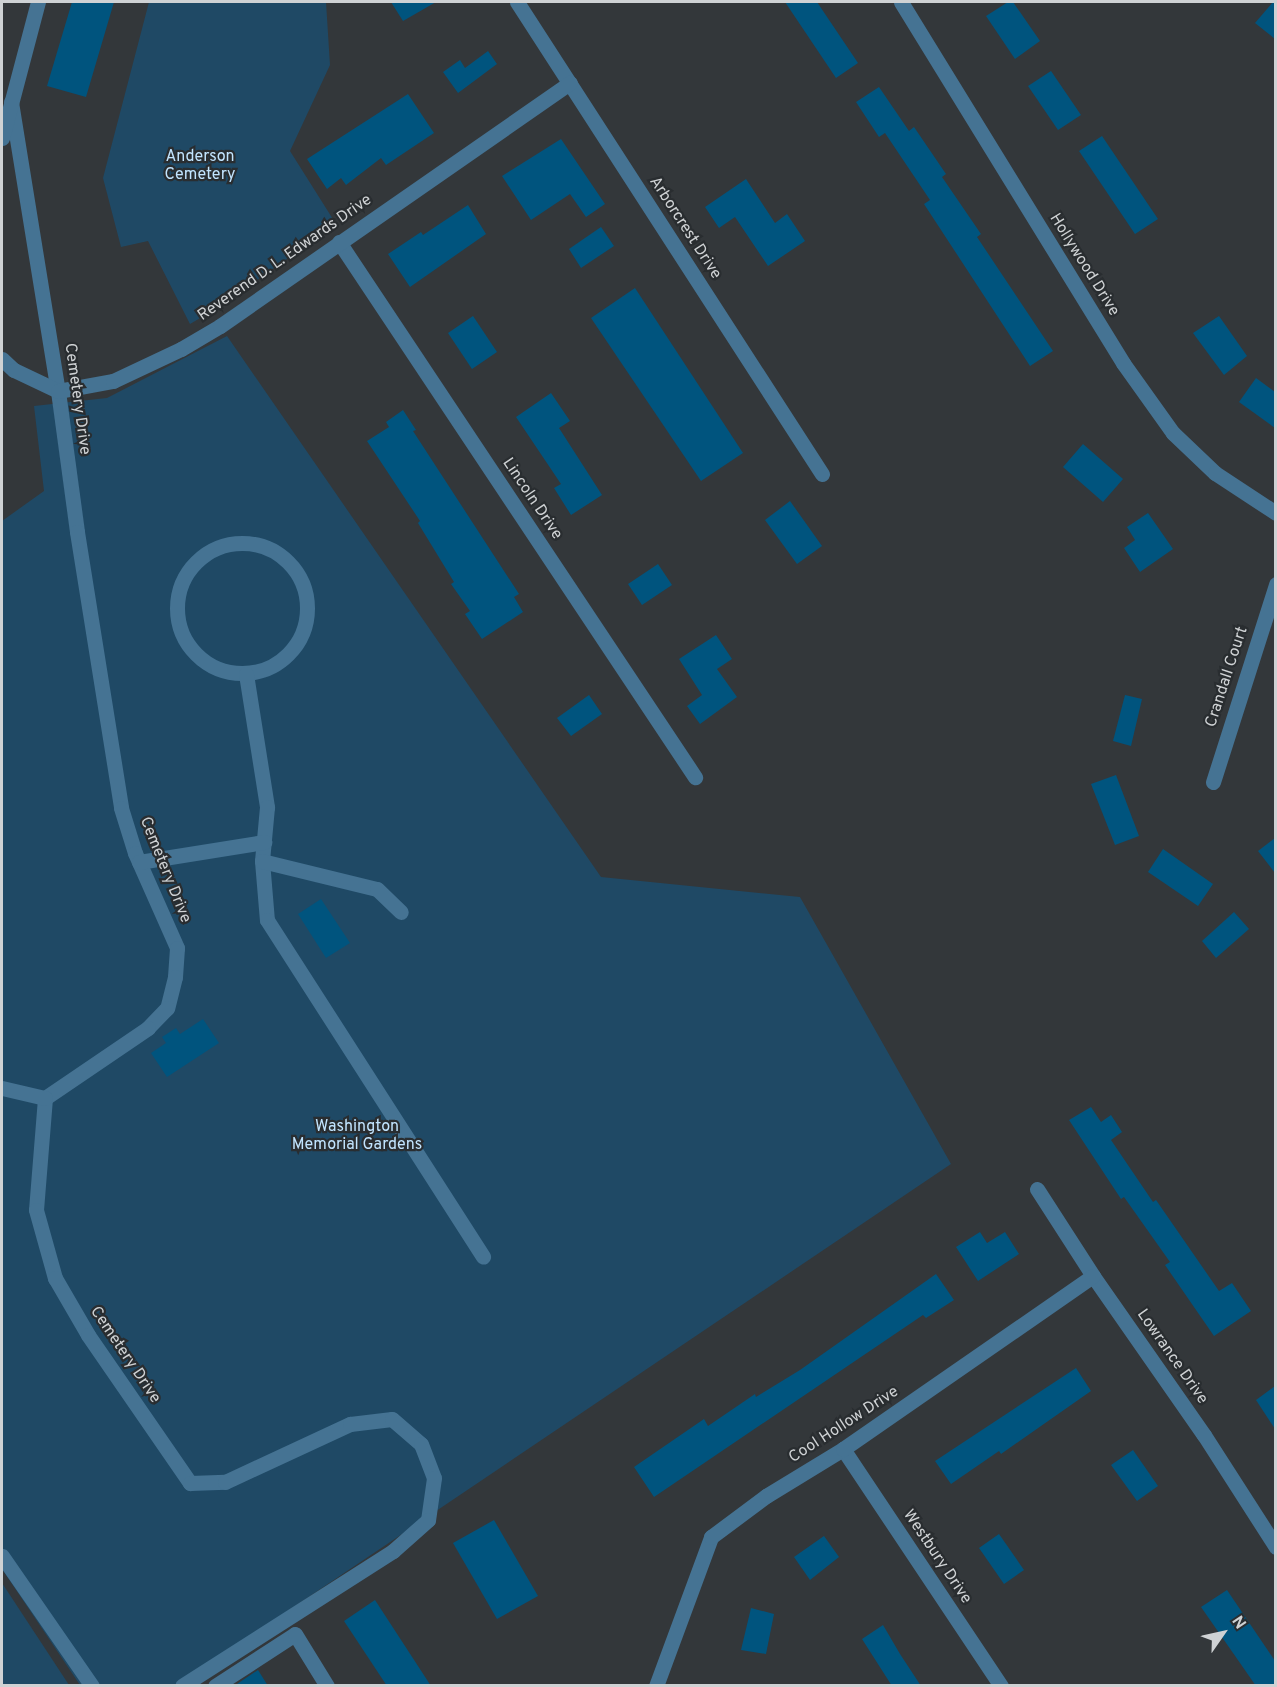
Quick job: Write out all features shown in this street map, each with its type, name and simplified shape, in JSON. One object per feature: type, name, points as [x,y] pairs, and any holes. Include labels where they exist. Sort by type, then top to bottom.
[{"type":"street","points":[[2,138],[39,2]]},
{"type":"street","name":"Arborcrest Drive","points":[[517,2],[822,474]]},
{"type":"street","name":"Hollywood Drive","points":[[901,2],[1123,363],[1173,433],[1215,473],[1275,513]]},
{"type":"street","name":"Reverend D. L. Edwards Drive","points":[[58,391],[113,381],[181,349],[220,326],[570,83]]},
{"type":"street","name":"Cemetery Drive","points":[[11,102],[58,391],[77,532],[121,808],[139,862],[164,914],[177,948],[175,977],[167,1008],[148,1028],[45,1098],[36,1210],[55,1278],[88,1335],[190,1483],[225,1482],[350,1424],[392,1419],[421,1444],[434,1478],[428,1520],[393,1551],[183,1686]]},
{"type":"street","name":"Lincoln Drive","points":[[339,242],[695,777]]},
{"type":"street","points":[[2,359],[14,370],[58,391]]},
{"type":"street","points":[[236,542],[257,544],[284,558],[292,565],[303,583],[308,603],[306,624],[291,651],[284,659],[266,670],[246,674],[226,672],[207,663],[192,650],[181,633],[177,613],[178,593],[186,574],[199,558],[216,547],[236,542]]},
{"type":"street","name":"Crandall Court","points":[[1213,782],[1275,584]]},
{"type":"street","points":[[246,674],[267,807],[262,861],[267,920],[483,1257]]},
{"type":"street","points":[[139,862],[264,842]]},
{"type":"street","points":[[262,861],[376,889],[401,912]]},
{"type":"street","points":[[2,1088],[45,1098]]},
{"type":"street","name":"Lowrance Drive","points":[[1037,1189],[1093,1276],[1204,1435],[1275,1547]]},
{"type":"street","name":"Cool Hollow Drive","points":[[656,1686],[711,1537],[766,1496],[843,1449],[1093,1276]]},
{"type":"street","name":"Westbury Drive","points":[[843,1449],[1001,1686]]},
{"type":"street","points":[[2,1556],[92,1686]]},
{"type":"street","points":[[215,1686],[295,1634],[327,1686]]},
{"type":"green space","name":"Anderson Cemetery","points":[[149,2],[326,2],[330,65],[290,151],[336,224],[219,307],[190,324],[148,241],[121,247],[103,178]]},
{"type":"green space","name":"Washington Memorial Gardens","points":[[227,336],[601,877],[800,897],[951,1164],[178,1685],[80,1685],[2,1569],[2,521],[44,491],[34,406],[107,398]]},
{"type":"green space","points":[[2,1583],[69,1685],[2,1685]]},
{"type":"building","points":[[72,2],[114,2],[86,97],[47,86]]},
{"type":"building","points":[[391,2],[436,2],[403,21]]},
{"type":"building","points":[[785,2],[817,2],[858,63],[836,78]]},
{"type":"building","points":[[1008,2],[1013,2],[1040,41],[1015,59],[986,16]]},
{"type":"building","points":[[1275,2],[1275,39],[1255,23]]},
{"type":"building","points":[[488,51],[497,64],[458,93],[443,72],[460,60],[465,68]]},
{"type":"building","points":[[1051,71],[1081,115],[1058,130],[1028,86]]},
{"type":"building","points":[[879,87],[909,131],[914,127],[946,174],[942,177],[981,234],[977,237],[1053,351],[1030,366],[924,204],[930,200],[885,133],[879,137],[856,102]]},
{"type":"building","points":[[408,94],[434,133],[386,165],[381,158],[346,185],[341,178],[327,189],[307,159]]},
{"type":"building","points":[[1102,136],[1158,219],[1135,234],[1079,151]]},
{"type":"building","points":[[561,139],[605,204],[586,217],[570,194],[531,220],[502,176]]},
{"type":"building","points":[[746,179],[775,223],[787,214],[805,241],[768,266],[735,217],[719,228],[705,207]]},
{"type":"building","points":[[468,205],[486,234],[410,287],[388,254],[421,232],[423,235]]},
{"type":"building","points":[[601,227],[614,246],[581,268],[569,249]]},
{"type":"building","points":[[635,288],[743,453],[701,481],[591,318]]},
{"type":"building","points":[[473,316],[497,352],[472,369],[448,333]]},
{"type":"building","points":[[1219,316],[1247,356],[1224,375],[1193,333]]},
{"type":"building","points":[[1256,378],[1275,392],[1275,428],[1239,402]]},
{"type":"building","points":[[551,393],[570,421],[559,428],[602,495],[571,515],[554,488],[561,484],[516,417]]},
{"type":"building","points":[[403,410],[416,430],[413,431],[519,594],[514,597],[523,612],[482,639],[465,614],[470,611],[451,584],[454,582],[418,523],[420,521],[367,441],[389,427],[386,422]]},
{"type":"building","points":[[1083,444],[1123,479],[1103,502],[1063,467]]},
{"type":"building","points":[[790,501],[822,546],[797,564],[765,520]]},
{"type":"building","points":[[1148,513],[1173,549],[1140,572],[1124,548],[1135,540],[1127,527]]},
{"type":"building","points":[[658,564],[672,585],[642,605],[628,584]]},
{"type":"building","points":[[716,635],[732,659],[717,669],[737,697],[700,724],[687,706],[702,695],[679,659]]},
{"type":"building","points":[[589,695],[602,714],[571,736],[557,718]]},
{"type":"building","points":[[1125,695],[1142,699],[1131,746],[1113,741]]},
{"type":"building","points":[[1116,775],[1139,836],[1115,845],[1091,784]]},
{"type":"building","points":[[1275,838],[1275,873],[1258,851]]},
{"type":"building","points":[[1163,849],[1213,884],[1198,906],[1148,872]]},
{"type":"building","points":[[321,899],[350,943],[326,958],[298,914]]},
{"type":"building","points":[[1234,912],[1249,929],[1216,958],[1202,941]]},
{"type":"building","points":[[203,1019],[219,1043],[167,1077],[151,1053],[166,1043],[162,1037],[176,1028],[180,1034]]},
{"type":"building","points":[[1091,1107],[1101,1122],[1111,1115],[1122,1132],[1111,1140],[1153,1202],[1156,1200],[1219,1291],[1232,1283],[1251,1311],[1214,1336],[1165,1265],[1170,1262],[1124,1197],[1121,1199],[1069,1120]]},
{"type":"building","points":[[980,1232],[987,1243],[1005,1232],[1019,1254],[978,1281],[956,1247]]},
{"type":"building","points":[[936,1274],[954,1300],[926,1318],[923,1315],[654,1497],[634,1467],[704,1419],[708,1426],[755,1394],[756,1397],[800,1370]]},
{"type":"building","points":[[1076,1368],[1091,1391],[1001,1454],[999,1451],[951,1484],[935,1461]]},
{"type":"building","points":[[1275,1386],[1275,1429],[1256,1400]]},
{"type":"building","points":[[1133,1450],[1158,1486],[1137,1501],[1111,1465]]},
{"type":"building","points":[[494,1520],[538,1596],[497,1619],[453,1543]]},
{"type":"building","points":[[999,1534],[1024,1570],[1004,1584],[979,1548]]},
{"type":"building","points":[[824,1536],[839,1557],[810,1580],[794,1557]]},
{"type":"building","points":[[1227,1590],[1275,1661],[1275,1686],[1256,1686],[1201,1607]]},
{"type":"building","points":[[375,1600],[431,1686],[387,1686],[344,1621]]},
{"type":"building","points":[[751,1608],[774,1614],[766,1654],[741,1650]]},
{"type":"building","points":[[883,1625],[921,1686],[892,1686],[862,1639]]},
{"type":"building","points":[[258,1670],[268,1686],[234,1686]]}]
